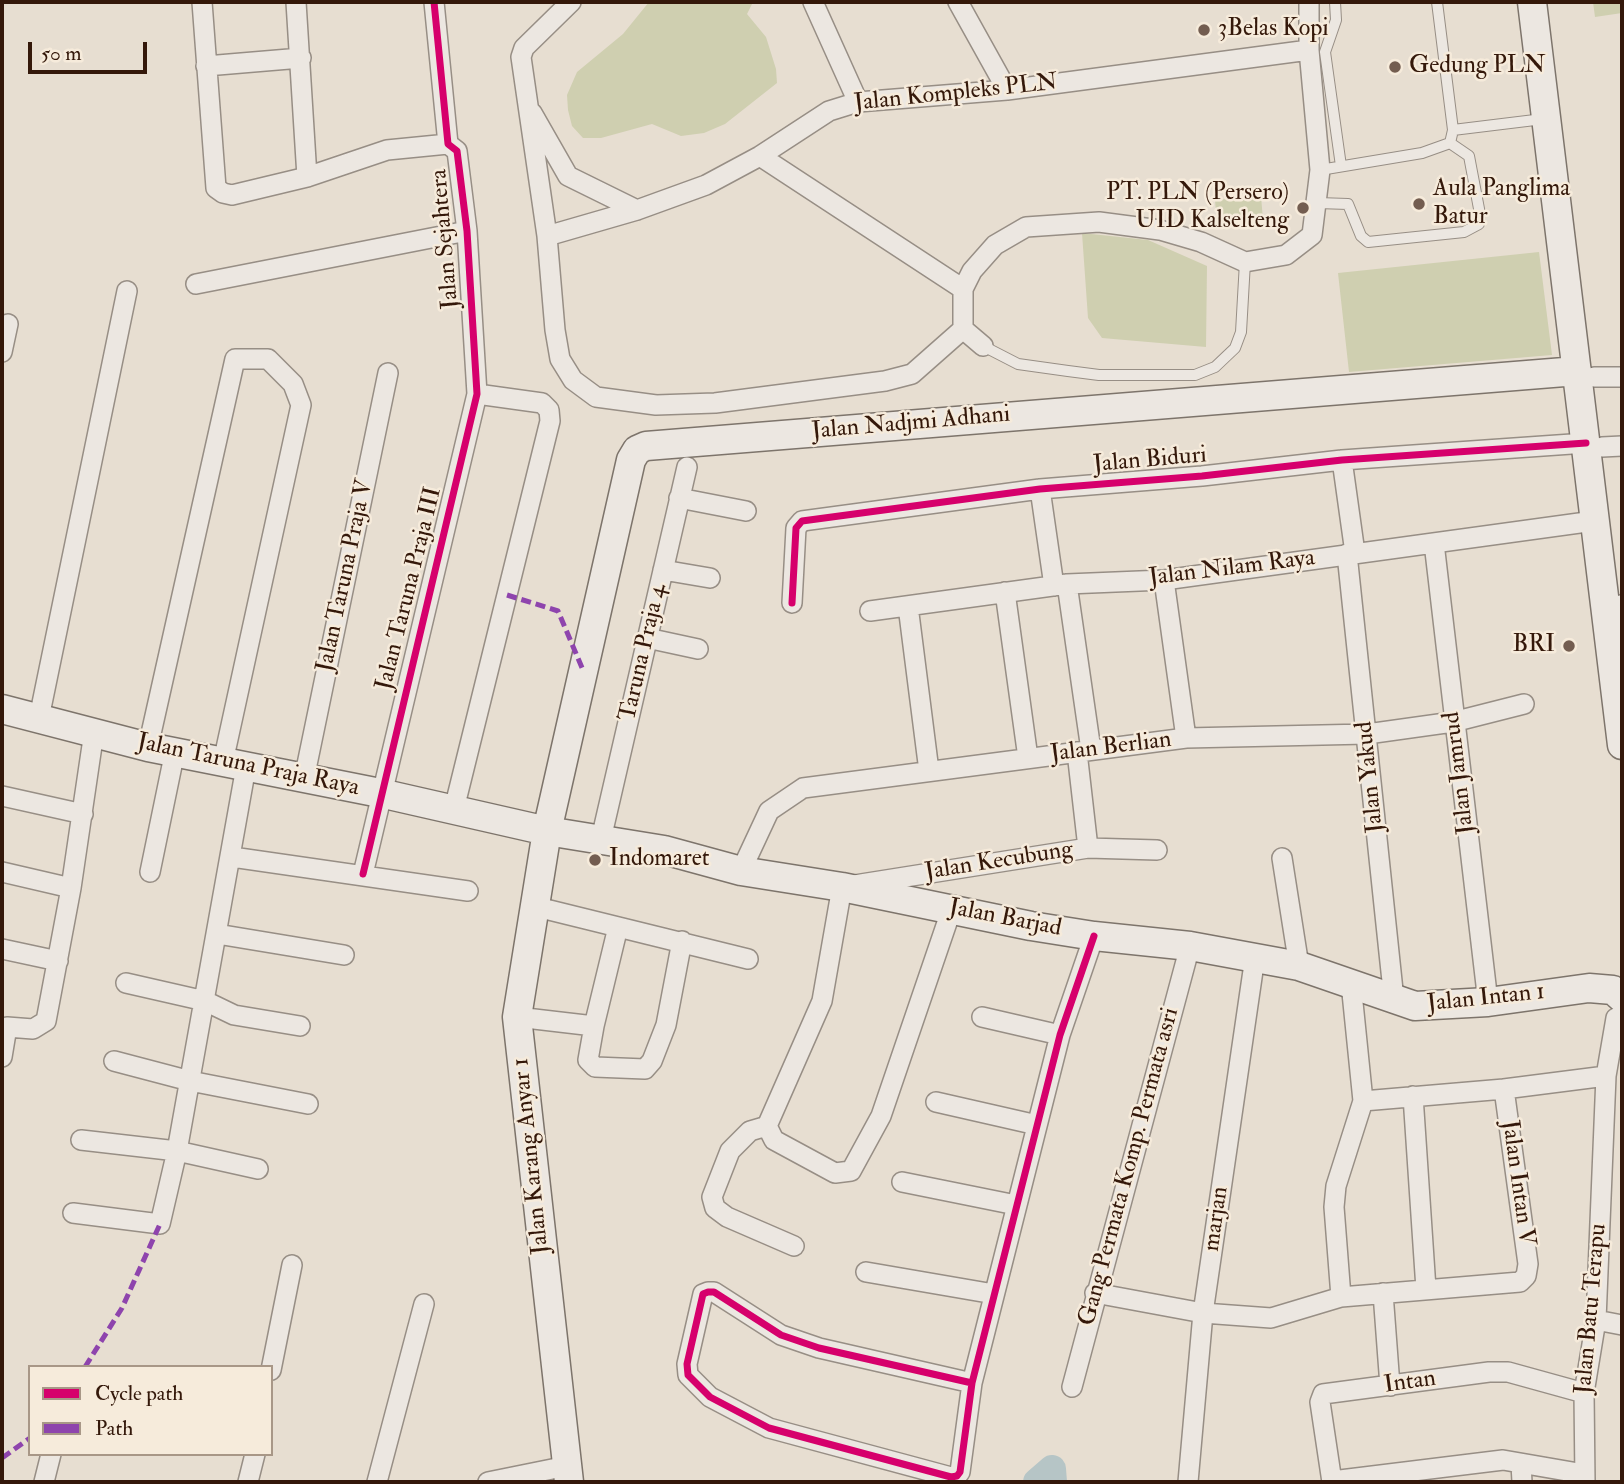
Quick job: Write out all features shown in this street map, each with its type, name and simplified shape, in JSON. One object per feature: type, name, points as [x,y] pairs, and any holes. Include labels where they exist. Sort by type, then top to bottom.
[{"type":"main road","points":[[1532,2],[1554,117],[1586,374],[1603,446],[1621,612]]},
{"type":"main road","points":[[1549,2],[1554,117]]},
{"type":"main road","name":"Jalan Nadjmi Adhani","points":[[547,831],[631,460],[637,450],[646,446],[1586,374]]},
{"type":"main road","points":[[1603,446],[1594,521],[1622,745]]},
{"type":"main road","name":"Jalan Taruna Praja Raya","points":[[2,709],[162,749],[380,793],[547,831],[664,850],[741,871]]},
{"type":"main road","name":"Jalan Karang Anyar 1","points":[[547,831],[517,1017],[568,1474]]},
{"type":"main road","name":"Jalan Barjad","points":[[741,871],[842,887],[1094,936],[1190,946],[1255,957],[1300,966],[1351,983]]},
{"type":"main road","name":"Jalan Intan 1","points":[[1351,983],[1415,1006],[1488,1002],[1602,987],[1613,990],[1622,998]]},
{"type":"street","points":[[202,2],[216,188],[232,195],[307,177],[387,150],[448,144]]},
{"type":"street","points":[[296,2],[307,177]]},
{"type":"street","name":"Jalan Sejahtera","points":[[434,2],[448,144],[457,151],[467,232],[477,394]]},
{"type":"street","points":[[570,2],[522,51],[526,101],[547,236],[561,359],[573,380],[596,397],[656,405],[715,403],[885,381],[912,374],[963,329],[963,289],[972,271],[995,245],[1026,227],[1099,222],[1160,230],[1201,242],[1245,262],[1286,255],[1300,247],[1312,235],[1320,170],[1309,50],[1309,2]]},
{"type":"street","points":[[813,2],[858,102]]},
{"type":"street","points":[[957,2],[1007,90]]},
{"type":"street","name":"Jalan Kompleks PLN","points":[[547,236],[637,210],[706,185],[760,156],[829,111],[858,102],[1007,90],[1309,50]]},
{"type":"street","points":[[206,66],[301,58]]},
{"type":"street","points":[[526,101],[568,176],[637,210]]},
{"type":"street","points":[[760,156],[963,289]]},
{"type":"street","points":[[196,284],[467,232]]},
{"type":"street","points":[[39,718],[127,291]]},
{"type":"street","points":[[2,352],[8,324]]},
{"type":"street","points":[[963,329],[983,346]]},
{"type":"street","points":[[73,1213],[160,1224],[177,1151],[232,857],[235,764],[301,405],[293,384],[268,359],[235,359],[162,749],[150,872]]},
{"type":"street","name":"Jalan Taruna Praja V","points":[[304,779],[388,373]]},
{"type":"street","points":[[1586,374],[1622,377]]},
{"type":"street","points":[[454,810],[550,421],[549,410],[542,403],[477,394]]},
{"type":"street","name":"Jalan Taruna Praja III","points":[[363,874],[380,793],[477,394]]},
{"type":"street","name":"Jalan Biduri","points":[[792,603],[796,528],[802,521],[1040,489],[1202,476],[1342,460],[1603,446]]},
{"type":"street","name":"Jalan Yakud","points":[[1342,460],[1394,1000]]},
{"type":"street","name":"Taruna Praja 4","points":[[601,839],[687,467]]},
{"type":"street","points":[[1040,489],[1060,585],[1084,751],[1088,848]]},
{"type":"street","points":[[679,498],[746,511]]},
{"type":"street","name":"Jalan Nilam Raya","points":[[870,611],[1060,585],[1164,580],[1594,521]]},
{"type":"street","name":"Jalan Jamrud","points":[[1434,543],[1488,1002]]},
{"type":"street","points":[[663,570],[710,578]]},
{"type":"street","points":[[1164,580],[1186,738]]},
{"type":"street","points":[[1005,592],[1028,758]]},
{"type":"street","points":[[908,606],[929,771]]},
{"type":"street","points":[[647,638],[698,649]]},
{"type":"street","name":"Jalan Berlian","points":[[741,871],[769,811],[803,788],[1186,738],[1367,734],[1453,722],[1524,704]]},
{"type":"street","points":[[2,1057],[4,1026],[33,1029],[46,1021],[71,888],[94,732]]},
{"type":"street","points":[[2,796],[83,814]]},
{"type":"street","name":"Jalan Kecubung","points":[[842,887],[1088,848],[1157,850]]},
{"type":"street","points":[[232,857],[468,891]]},
{"type":"street","points":[[1282,858],[1300,966]]},
{"type":"street","points":[[2,872],[71,888]]},
{"type":"street","points":[[794,1246],[727,1217],[715,1208],[712,1197],[730,1152],[750,1131],[767,1126],[822,1002],[842,887]]},
{"type":"street","points":[[533,906],[748,959]]},
{"type":"street","points":[[767,1126],[774,1140],[835,1173],[852,1171],[881,1116],[952,908]]},
{"type":"street","points":[[618,927],[587,1060],[595,1067],[645,1069],[652,1061],[666,1025],[682,941]]},
{"type":"street","points":[[217,933],[344,955]]},
{"type":"street","points":[[972,1383],[806,1344],[781,1335],[714,1292],[703,1294],[687,1364],[688,1375],[710,1397],[769,1428],[951,1477],[960,1472],[972,1383],[1016,1205],[1059,1035],[1094,936]]},
{"type":"street","name":"Gang Permata Komp. Permata asri","points":[[1072,1387],[1190,946]]},
{"type":"street","points":[[2,948],[58,961]]},
{"type":"street","name":"marjan","points":[[1188,1482],[1203,1313],[1255,957]]},
{"type":"street","points":[[126,983],[205,1001],[234,1016],[300,1026]]},
{"type":"street","points":[[1341,1297],[1334,1207],[1336,1186],[1363,1101],[1351,983]]},
{"type":"street","name":"Jalan Batu Terapu","points":[[1584,1478],[1584,1393],[1597,1320],[1606,1076],[1616,1018],[1622,1015]]},
{"type":"street","points":[[517,1017],[594,1026]]},
{"type":"street","points":[[982,1017],[1059,1035]]},
{"type":"street","points":[[114,1061],[190,1081],[308,1104]]},
{"type":"street","points":[[1363,1101],[1504,1089],[1606,1076]]},
{"type":"street","name":"Jalan Intan V","points":[[1426,1289],[1520,1282],[1527,1276],[1528,1264],[1504,1089]]},
{"type":"street","points":[[1096,1293],[1203,1313],[1271,1318],[1341,1297],[1426,1289],[1413,1096]]},
{"type":"street","points":[[936,1102],[1037,1125]]},
{"type":"street","points":[[81,1140],[177,1151],[258,1168]]},
{"type":"street","points":[[902,1182],[1016,1205]]},
{"type":"street","points":[[272,1365],[292,1265]]},
{"type":"street","points":[[866,1272],[994,1294]]},
{"type":"street","points":[[1383,1293],[1390,1386]]},
{"type":"street","points":[[377,1482],[424,1304]]},
{"type":"street","points":[[1597,1320],[1622,1325]]},
{"type":"street","name":"Intan","points":[[1332,1482],[1320,1402],[1322,1394],[1489,1372],[1508,1373],[1584,1393]]},
{"type":"street","points":[[44,1482],[50,1456]]},
{"type":"street","points":[[248,1482],[254,1456]]},
{"type":"street","points":[[1332,1482],[1503,1460],[1521,1473],[1584,1478]]},
{"type":"street","points":[[488,1482],[568,1474]]},
{"type":"lane","points":[[1335,2],[1336,20],[1325,51],[1341,166]]},
{"type":"lane","points":[[1437,2],[1453,130],[1450,143]]},
{"type":"lane","points":[[1453,130],[1554,117]]},
{"type":"lane","points":[[1320,170],[1422,153],[1450,143]]},
{"type":"lane","points":[[1318,203],[1348,204],[1361,236],[1368,242],[1464,232],[1479,224],[1480,214],[1469,156],[1450,143]]},
{"type":"lane","points":[[983,346],[1018,364],[1099,374],[1195,375],[1215,367],[1235,348],[1241,332],[1245,262]]},
{"type":"green space","points":[[649,2],[753,2],[747,14],[766,37],[776,69],[777,83],[725,124],[704,133],[681,136],[652,124],[601,138],[583,138],[572,126],[568,110],[567,95],[577,72],[623,34]]},
{"type":"green space","points":[[1593,2],[1622,2],[1622,13],[1595,17]]},
{"type":"green space","points":[[1261,196],[1263,220],[1217,224],[1215,200]]},
{"type":"green space","points":[[1082,233],[1148,240],[1207,266],[1206,347],[1102,338],[1088,318]]},
{"type":"green space","points":[[1539,252],[1552,355],[1349,372],[1338,273]]},
{"type":"waterway","points":[[1037,1482],[1052,1469],[1053,1482]]},
{"type":"marked path","points":[[507,595],[558,611],[583,670]]},
{"type":"marked path","points":[[86,1365],[122,1308],[160,1224]]},
{"type":"marked path","points":[[2,1458],[28,1439]]},
{"type":"cycle path","points":[[363,874],[477,394],[467,231],[457,151],[448,144],[434,2]]},
{"type":"cycle path","points":[[792,603],[796,528],[802,521],[1040,489],[1202,476],[1342,460],[1586,443]]},
{"type":"cycle path","points":[[972,1383],[819,1348],[781,1335],[714,1292],[703,1294],[687,1364],[688,1375],[710,1397],[769,1428],[951,1477],[957,1476],[960,1472],[972,1383],[1060,1035],[1094,936]]},
{"type":"place","name":"3Belas Kopi","points":[[1204,30]]},
{"type":"place","name":"Gedung PLN","points":[[1395,67]]},
{"type":"place","name":"Aula Panglima Batur","points":[[1419,204]]},
{"type":"place","name":"PT. PLN (Persero) UID Kalselteng","points":[[1303,208]]},
{"type":"place","name":"BRI","points":[[1569,646]]},
{"type":"place","name":"Indomaret","points":[[595,860]]}]
